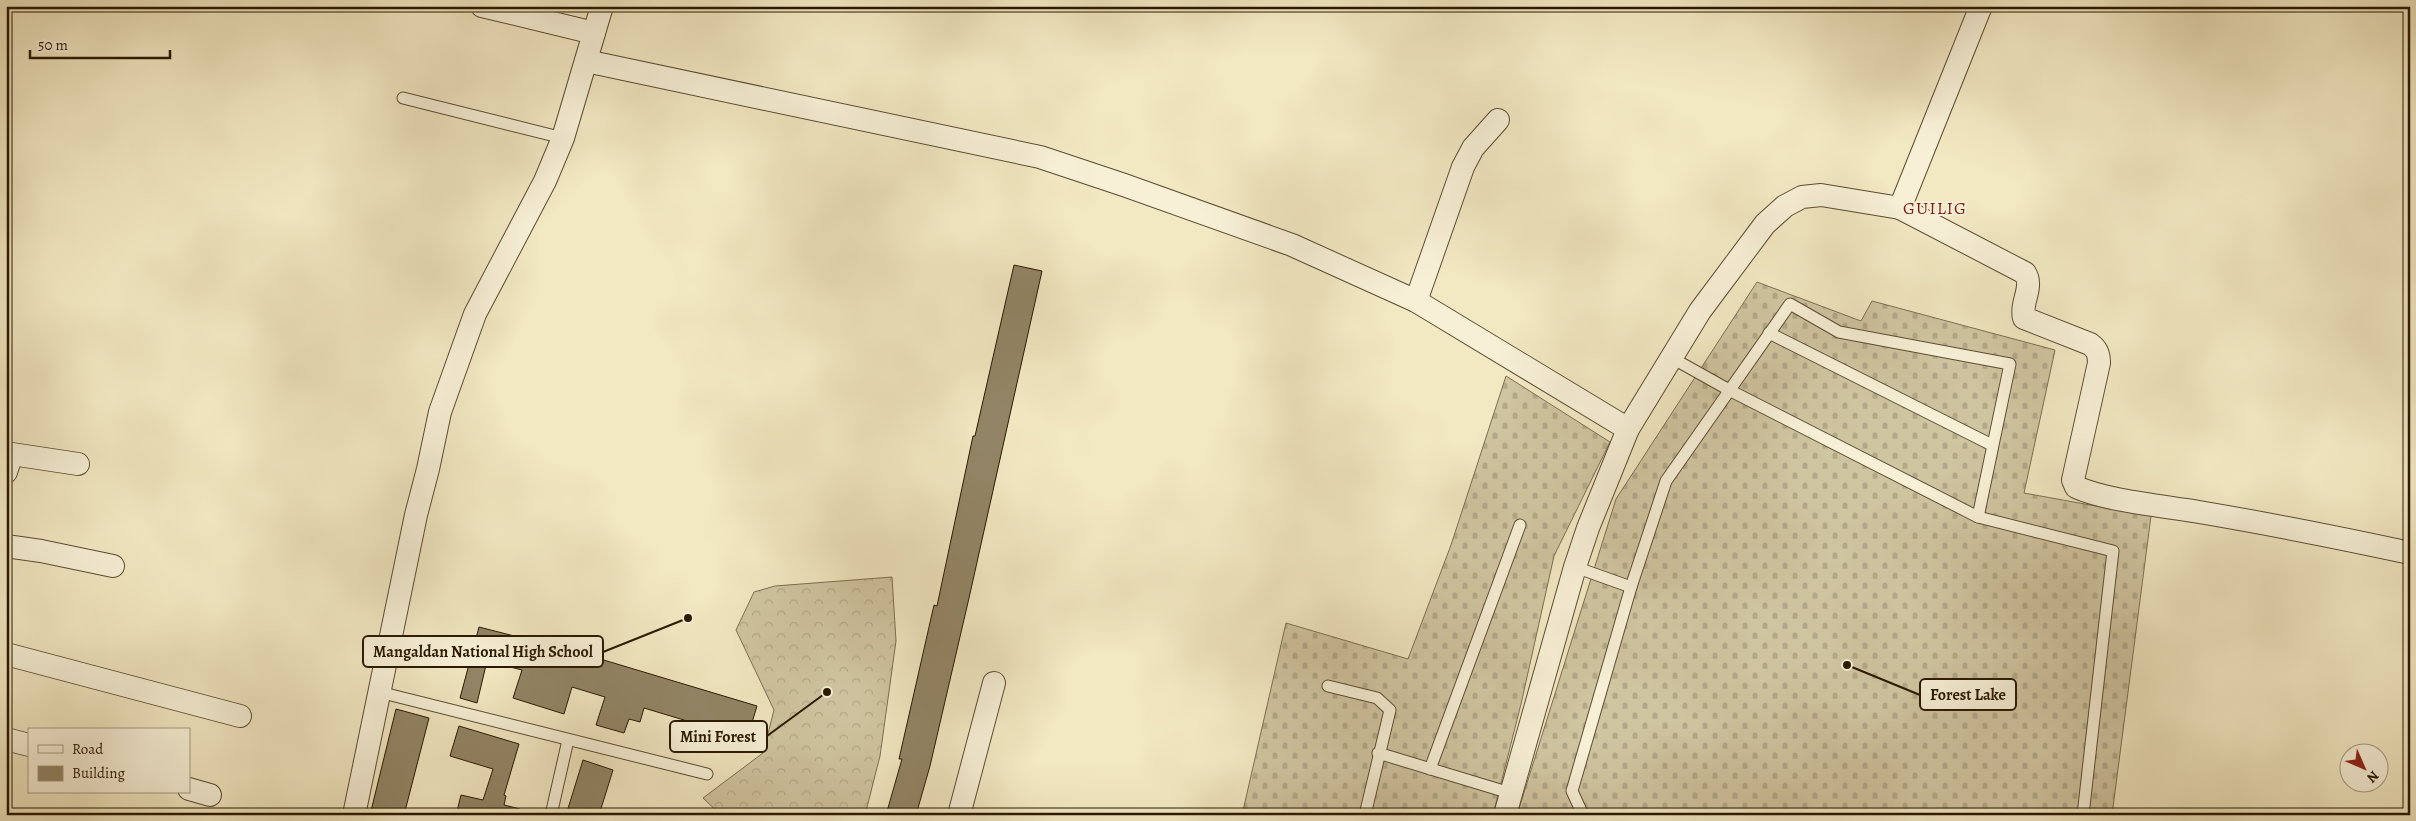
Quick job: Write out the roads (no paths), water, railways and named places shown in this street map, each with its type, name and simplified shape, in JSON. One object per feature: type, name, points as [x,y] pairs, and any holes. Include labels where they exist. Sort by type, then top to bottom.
[{"type":"street","points":[[482,6],[594,34]]},
{"type":"street","points":[[354,815],[440,412],[475,314],[545,180],[563,138],[602,6]]},
{"type":"street","points":[[1900,208],[1981,6]]},
{"type":"street","points":[[586,61],[1040,157],[1292,246],[1416,301],[1628,429]]},
{"type":"street","points":[[1416,301],[1463,168],[1473,148],[1498,120]]},
{"type":"street","points":[[1505,815],[1575,567],[1628,429],[1700,311],[1748,246],[1765,224],[1785,206],[1802,197],[1821,195],[1900,208],[2025,273],[2029,282],[2023,313],[2024,318],[2096,348],[2099,355],[2099,363],[2073,480],[2076,487],[2133,501],[2307,530],[2410,553]]},
{"type":"street","points":[[8,460],[78,464]]},
{"type":"street","points":[[6,546],[41,550],[113,566]]},
{"type":"street","points":[[6,654],[240,716]]},
{"type":"street","points":[[958,815],[994,683]]},
{"type":"street","points":[[6,739],[28,745]]},
{"type":"lane","points":[[403,98],[563,138]]},
{"type":"lane","points":[[1583,815],[1572,792],[1631,587],[1666,480],[1731,391],[1790,304],[1839,332],[2010,364],[1978,517]]},
{"type":"lane","points":[[1769,333],[1992,445]]},
{"type":"lane","points":[[1672,358],[1731,391],[1978,517],[2113,551],[2083,815]]},
{"type":"lane","points":[[1430,769],[1520,525]]},
{"type":"lane","points":[[1575,567],[1631,587]]},
{"type":"lane","points":[[1328,686],[1377,698],[1390,710],[1378,753],[1365,815]]},
{"type":"lane","points":[[379,692],[707,774]]},
{"type":"lane","points":[[551,815],[568,740]]},
{"type":"lane","points":[[1378,753],[1510,793]]},
{"type":"place","name":"Mangaldan National High School","points":[[688,618]]},
{"type":"place","name":"Forest Lake","points":[[1847,665]]},
{"type":"place","name":"Mini Forest","points":[[827,692]]},
{"type":"district","name":"GUILIG","points":[[1935,208]]}]
